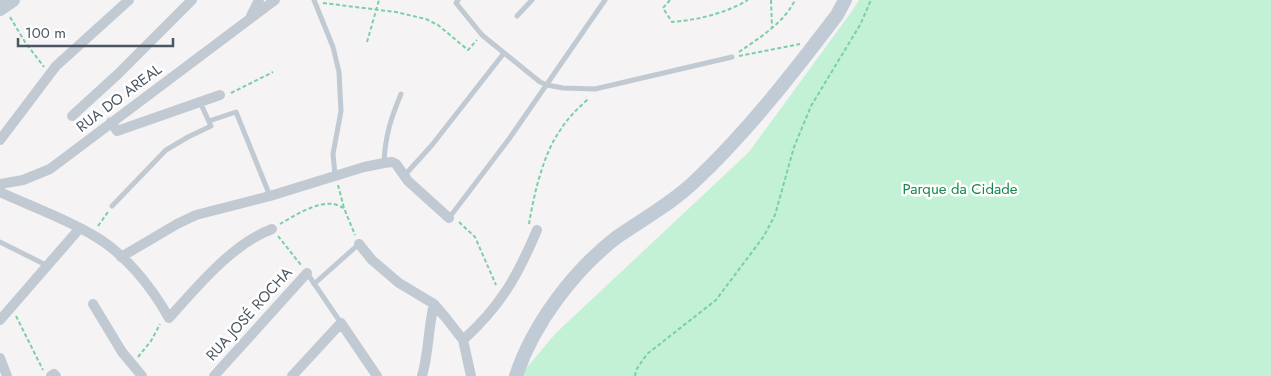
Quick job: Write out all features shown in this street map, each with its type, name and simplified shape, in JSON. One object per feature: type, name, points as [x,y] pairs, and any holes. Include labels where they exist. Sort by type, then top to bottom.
[{"type":"street","points":[[0,140],[50,74],[77,46],[129,0]]},
{"type":"street","points":[[72,116],[118,74],[192,0]]},
{"type":"street","points":[[248,21],[258,0]]},
{"type":"street","name":"RUA DO AREAL","points":[[0,184],[22,180],[50,169],[275,0]]},
{"type":"street","points":[[516,376],[535,334],[577,273],[615,239],[692,184],[768,104],[846,0]]},
{"type":"street","points":[[111,122],[117,131],[220,94]]},
{"type":"street","points":[[121,257],[196,215],[270,196],[335,175],[392,162],[396,164],[404,176],[450,216]]},
{"type":"street","points":[[0,192],[93,235],[139,274],[168,315],[210,273],[247,242],[272,229]]},
{"type":"street","points":[[0,320],[80,228]]},
{"type":"street","points":[[462,340],[489,315],[502,296],[521,266],[532,230]]},
{"type":"street","points":[[359,244],[372,260],[394,278],[434,304],[462,340],[471,376]]},
{"type":"street","name":"RUA JOSÉ ROCHA","points":[[214,376],[307,273]]},
{"type":"street","points":[[93,304],[107,329],[142,376]]},
{"type":"street","points":[[422,376],[428,352],[434,304]]},
{"type":"street","points":[[297,374],[341,323],[376,376]]},
{"type":"street","points":[[0,358],[7,376]]},
{"type":"street","points":[[50,376],[54,374],[56,376]]},
{"type":"lane","points":[[517,16],[532,0]]},
{"type":"lane","points":[[450,216],[509,140],[605,0]]},
{"type":"lane","points":[[315,1],[333,47],[339,72],[340,111],[333,154],[335,175]]},
{"type":"lane","points":[[457,2],[482,35],[535,79],[547,85],[585,89],[608,87],[732,57]]},
{"type":"lane","points":[[404,176],[432,145],[504,53]]},
{"type":"lane","points":[[384,163],[384,148],[390,120],[401,94]]},
{"type":"lane","points":[[112,206],[166,150],[211,126],[200,101]]},
{"type":"lane","points":[[209,121],[236,112],[270,196]]},
{"type":"lane","points":[[0,242],[48,266]]},
{"type":"lane","name":"RUA JOSÉ ROCHA","points":[[314,284],[359,244]]},
{"type":"lane","points":[[307,273],[341,323]]},
{"type":"path","points":[[368,42],[379,0]]},
{"type":"path","points":[[670,0],[663,8],[672,22],[701,18],[740,5],[748,0]]},
{"type":"path","points":[[771,0],[772,27]]},
{"type":"path","points":[[732,57],[772,27],[791,9],[795,0]]},
{"type":"path","points":[[635,376],[636,370],[646,354],[716,300],[764,236],[774,215],[794,146],[811,106],[860,24],[870,0]]},
{"type":"path","points":[[315,1],[426,19],[438,25],[468,50],[482,35]]},
{"type":"path","points":[[5,5],[25,42],[50,74]]},
{"type":"path","points":[[732,57],[817,40]]},
{"type":"path","points":[[220,94],[234,92],[273,72]]},
{"type":"path","points":[[532,230],[534,197],[546,161],[561,129],[573,113],[587,100],[585,89]]},
{"type":"path","points":[[335,175],[344,208],[359,244]]},
{"type":"path","points":[[307,273],[272,229],[294,216],[320,206],[333,204],[344,208]]},
{"type":"path","points":[[93,235],[112,206]]},
{"type":"path","points":[[450,216],[475,237],[491,276],[502,296]]},
{"type":"path","points":[[11,308],[46,376]]},
{"type":"path","points":[[132,364],[151,341],[168,315]]},
{"type":"green space","name":"Parque da Cidade","points":[[859,0],[1271,0],[1271,376],[523,376],[523,372],[556,333],[749,152]]}]
